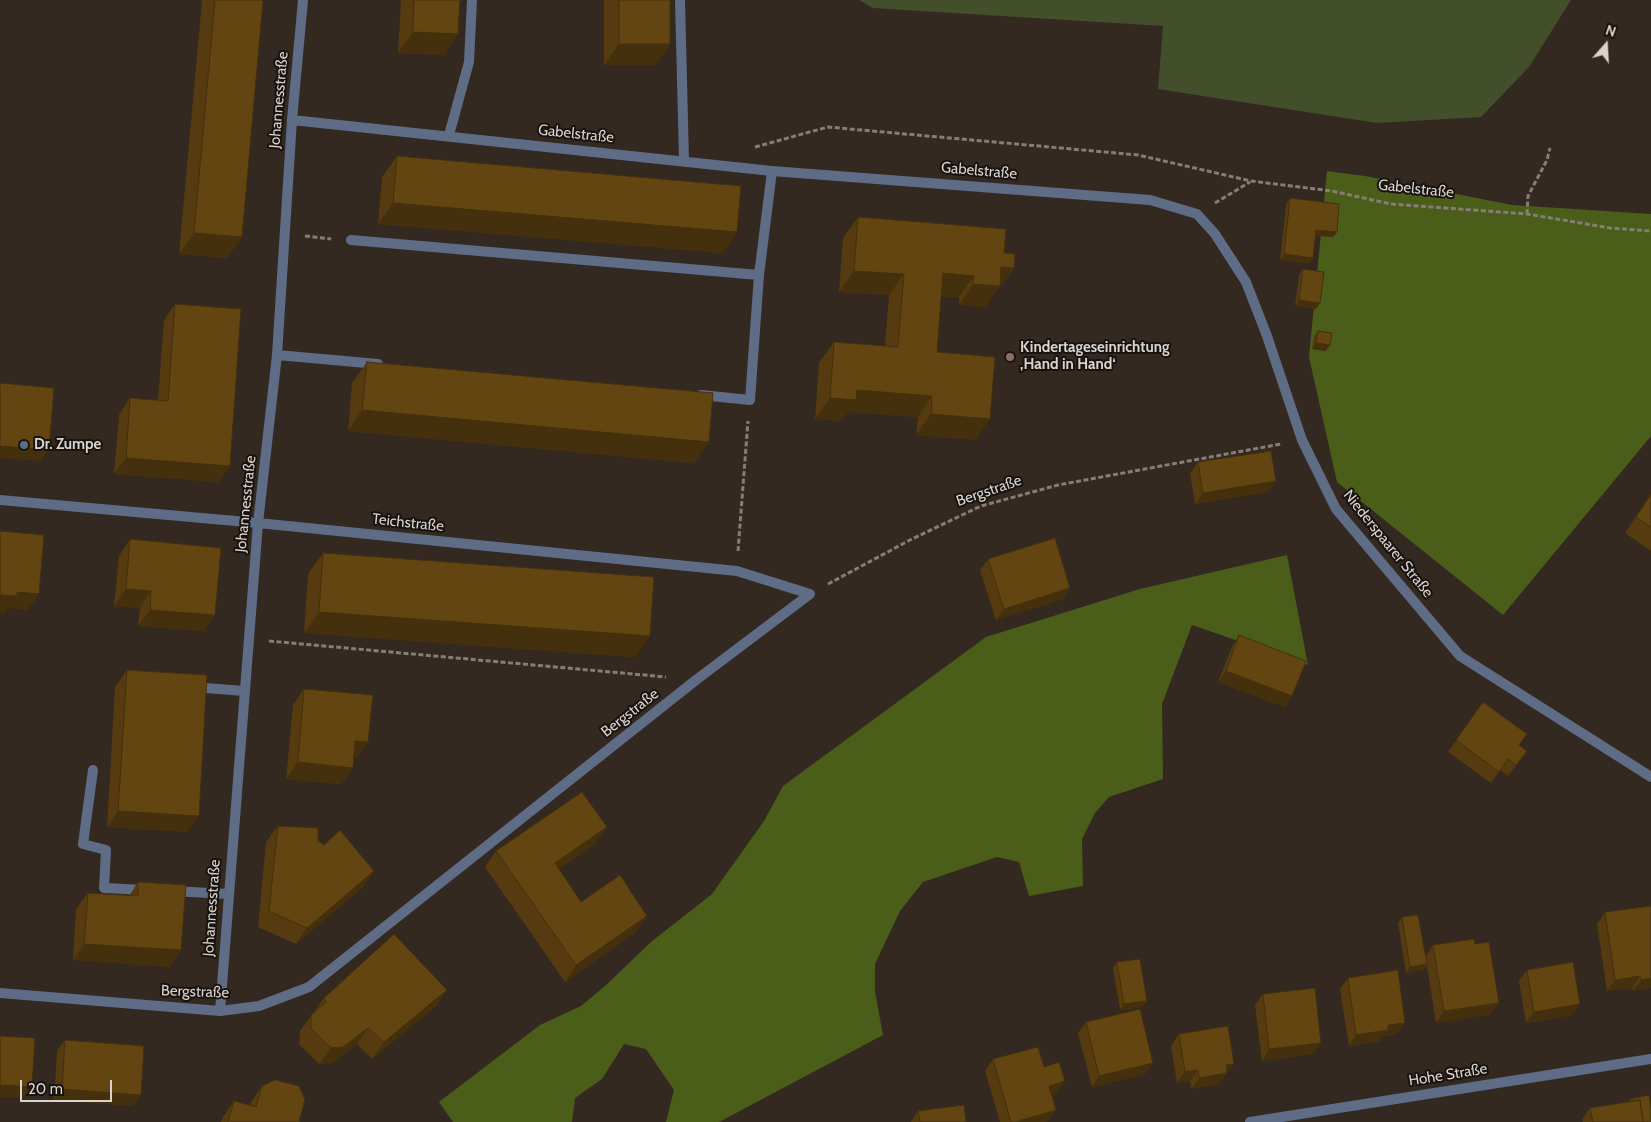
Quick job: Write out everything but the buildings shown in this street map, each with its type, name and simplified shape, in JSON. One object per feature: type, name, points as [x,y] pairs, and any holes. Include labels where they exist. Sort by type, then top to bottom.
[{"type":"street","name":"Johannesstraße","points":[[220,1010],[258,522],[277,355],[292,120],[303,0]]},
{"type":"street","points":[[449,135],[469,62],[472,0]]},
{"type":"street","points":[[680,0],[684,160]]},
{"type":"street","name":"Gabelstraße","points":[[292,120],[449,135],[772,171],[1150,200],[1197,214]]},
{"type":"street","points":[[690,394],[750,400],[759,274],[772,171]]},
{"type":"street","name":"Niederspaarer Straße","points":[[1197,214],[1214,234],[1246,282],[1268,336],[1302,440],[1336,509],[1460,656],[1651,777]]},
{"type":"street","points":[[351,240],[759,274]]},
{"type":"street","points":[[277,355],[386,365]]},
{"type":"street","name":"Teichstraße","points":[[0,500],[258,522],[737,571],[810,594]]},
{"type":"street","name":"Bergstraße","points":[[0,993],[220,1010],[259,1006],[309,987],[696,680],[810,594]]},
{"type":"street","points":[[186,686],[244,691]]},
{"type":"street","points":[[93,770],[83,844],[106,850],[104,888],[228,894]]},
{"type":"street","name":"Hohe Straße","points":[[1250,1122],[1273,1120],[1651,1059]]},
{"type":"path","name":"Gabelstraße","points":[[746,150],[828,126],[1138,155],[1251,182],[1332,191],[1391,204],[1527,214],[1610,228],[1651,231]]},
{"type":"path","points":[[1527,214],[1528,196],[1547,160],[1550,148]]},
{"type":"path","points":[[1197,214],[1251,182]]},
{"type":"path","points":[[285,234],[351,240]]},
{"type":"path","points":[[737,571],[750,400]]},
{"type":"path","name":"Bergstraße","points":[[810,594],[910,540],[981,506],[1058,485],[1302,440]]},
{"type":"path","points":[[248,639],[696,680]]},
{"type":"green space","points":[[859,0],[1571,0],[1529,67],[1481,117],[1377,123],[1158,89],[1163,26],[873,8]]},
{"type":"green space","points":[[1327,171],[1365,176],[1512,205],[1651,214],[1651,436],[1503,615],[1337,482],[1309,357]]},
{"type":"green space","points":[[1287,555],[1308,665],[1192,625],[1162,704],[1163,779],[1109,797],[1095,813],[1082,839],[1083,886],[1029,896],[1019,862],[997,857],[923,882],[900,911],[875,964],[875,992],[883,1035],[719,1122],[666,1122],[674,1090],[646,1049],[624,1044],[602,1079],[575,1098],[572,1122],[453,1122],[439,1102],[540,1025],[581,1006],[605,986],[651,942],[712,894],[764,821],[783,786],[986,637],[1140,589]]},
{"type":"place","name":"Kindertageseinrichtung ‚Hand in Hand‘","points":[[1010,357]]},
{"type":"place","name":"Dr. Zumpe","points":[[24,445]]}]
